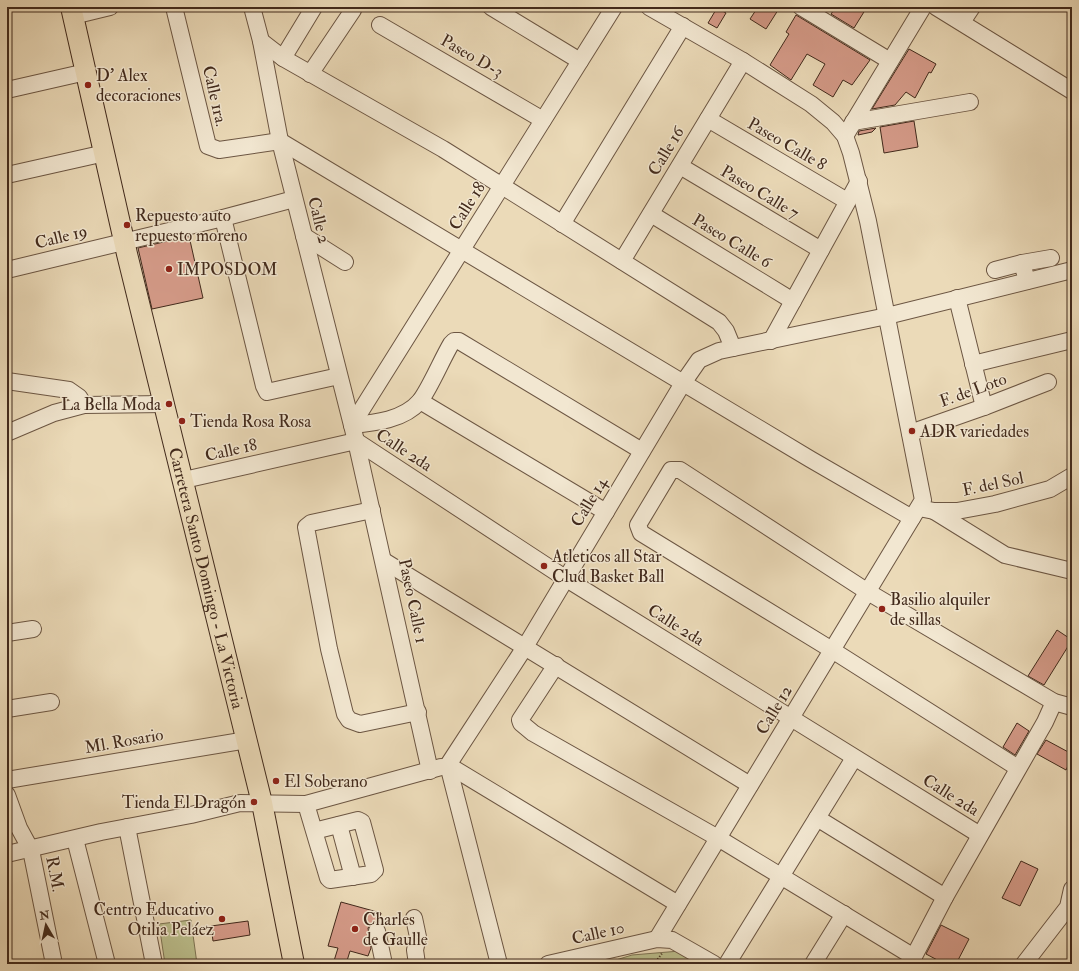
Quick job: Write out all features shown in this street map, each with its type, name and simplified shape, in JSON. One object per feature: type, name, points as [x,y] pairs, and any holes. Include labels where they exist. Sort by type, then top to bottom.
[{"type":"main road","name":"Carretera Santo Domingo - La Victoria","points":[[72,12],[124,240],[262,803],[294,964]]},
{"type":"main road","name":"Carretera Santo Domingo - La Victoria","points":[[284,917],[306,964]]},
{"type":"street","points":[[72,12],[110,7]]},
{"type":"street","name":"Calle 1ra.","points":[[174,7],[208,146],[219,150],[280,141]]},
{"type":"street","name":"Calle 2","points":[[252,7],[261,41],[280,141],[354,433]]},
{"type":"street","points":[[283,58],[314,7]]},
{"type":"street","points":[[492,7],[580,61]]},
{"type":"street","name":"Calle 18","points":[[184,480],[354,433],[462,250],[614,7]]},
{"type":"street","points":[[649,7],[743,61],[811,104],[833,122],[845,136],[858,181],[887,316],[910,433],[922,509]]},
{"type":"street","points":[[802,7],[890,61]]},
{"type":"street","points":[[845,136],[923,7]]},
{"type":"street","points":[[936,7],[1072,90]]},
{"type":"street","points":[[962,22],[972,7]]},
{"type":"street","points":[[310,74],[354,10]]},
{"type":"street","name":"Paseo D-3","points":[[380,25],[543,120]]},
{"type":"street","points":[[562,224],[683,26]]},
{"type":"street","points":[[261,41],[283,58],[443,149],[719,322],[726,331],[733,348],[887,316],[1072,270]]},
{"type":"street","name":"Calle 16","points":[[622,261],[743,61]]},
{"type":"street","points":[[7,90],[86,72]]},
{"type":"street","points":[[853,122],[970,102]]},
{"type":"street","name":"Paseo Calle 8","points":[[708,119],[847,201]]},
{"type":"street","points":[[280,141],[683,383],[922,509],[1005,555],[1072,571]]},
{"type":"street","points":[[7,175],[105,152]]},
{"type":"street","name":"Paseo Calle 7","points":[[680,166],[821,250]]},
{"type":"street","points":[[771,341],[858,181]]},
{"type":"street","name":"Calle 19","points":[[7,270],[124,240],[223,218],[294,199]]},
{"type":"street","name":"Paseo Calle 6","points":[[651,214],[793,301]]},
{"type":"street","points":[[223,218],[264,386],[267,392],[339,376]]},
{"type":"street","points":[[304,236],[345,262]]},
{"type":"street","points":[[995,270],[1051,258]]},
{"type":"street","points":[[1022,263],[1027,281]]},
{"type":"street","points":[[957,298],[984,407]]},
{"type":"street","points":[[974,364],[1072,340]]},
{"type":"street","points":[[354,433],[405,412],[420,401],[451,344],[454,341],[460,341],[642,451]]},
{"type":"street","name":"Calle 14","points":[[448,765],[526,646],[683,383],[699,360],[709,354],[733,348]]},
{"type":"street","points":[[7,381],[69,390],[79,397],[84,405]]},
{"type":"street","name":"F. de Loto","points":[[910,433],[984,407],[1048,382]]},
{"type":"street","points":[[420,401],[606,512]]},
{"type":"street","points":[[7,433],[54,413],[84,405],[165,404]]},
{"type":"street","name":"Paseo Calle 1","points":[[354,433],[418,712],[430,771]]},
{"type":"street","name":"Calle 2da","points":[[354,433],[566,578],[790,719],[980,835]]},
{"type":"street","points":[[1018,768],[832,650],[641,534],[638,525],[671,470],[680,470],[868,592],[1054,702],[1072,707]]},
{"type":"street","name":"F. del Sol","points":[[922,509],[957,511],[1029,496],[1050,489],[1072,476]]},
{"type":"street","name":"Calle 12","points":[[657,939],[832,650],[922,509]]},
{"type":"street","points":[[372,510],[311,523],[306,527],[329,649],[345,714],[349,720],[360,724],[418,712]]},
{"type":"street","points":[[384,561],[526,646],[750,785]]},
{"type":"street","points":[[7,633],[33,629]]},
{"type":"street","points":[[556,665],[520,720],[521,723],[533,733],[718,838],[844,914],[912,960],[945,897],[1045,722],[1054,702]]},
{"type":"street","points":[[7,709],[51,702]]},
{"type":"street","name":"Ml. Rosario","points":[[7,780],[247,740]]},
{"type":"street","points":[[727,964],[854,758]]},
{"type":"street","points":[[448,765],[499,964]]},
{"type":"street","points":[[7,854],[31,850],[127,827],[191,815],[240,803],[306,804],[448,765],[678,904]]},
{"type":"street","name":"R.M.","points":[[7,795],[19,828],[31,850],[54,964]]},
{"type":"street","points":[[306,804],[314,831],[330,880],[370,874],[375,870],[368,838],[362,822],[358,820],[314,831]]},
{"type":"street","points":[[818,818],[945,897]]},
{"type":"street","points":[[339,825],[353,877]]},
{"type":"street","points":[[127,827],[154,964]]},
{"type":"street","points":[[75,839],[107,964]]},
{"type":"street","points":[[1024,964],[1068,907],[1072,895]]},
{"type":"street","points":[[814,964],[844,914]]},
{"type":"street","points":[[414,918],[418,938],[415,950],[417,964]]},
{"type":"street","points":[[377,931],[384,964]]},
{"type":"street","points":[[657,939],[672,940],[714,964]]},
{"type":"street","name":"Calle 10","points":[[548,964],[568,961],[657,939]]},
{"type":"green space","points":[[191,920],[197,964],[165,964],[159,924]]},
{"type":"green space","points":[[680,951],[700,964],[603,964],[632,955]]},
{"type":"building","points":[[758,7],[780,7],[766,29],[750,19]]},
{"type":"building","points":[[836,7],[867,7],[854,28],[831,14]]},
{"type":"building","points":[[717,8],[726,13],[717,28],[708,23]]},
{"type":"building","points":[[796,15],[870,60],[852,85],[843,80],[833,97],[813,85],[825,64],[807,54],[791,80],[770,65],[789,34],[786,32]]},
{"type":"building","points":[[909,49],[936,64],[931,73],[929,72],[915,98],[906,92],[895,105],[872,109]]},
{"type":"building","points":[[914,121],[918,147],[884,153],[880,127]]},
{"type":"building","points":[[876,128],[872,132],[858,135],[859,131]]},
{"type":"building","name":"IMPOSDOM","points":[[189,236],[203,298],[152,309],[138,248]]},
{"type":"building","points":[[1057,630],[1072,640],[1044,685],[1028,676]]},
{"type":"building","points":[[1017,723],[1029,731],[1015,755],[1003,747]]},
{"type":"building","points":[[1046,740],[1072,754],[1072,758],[1066,770],[1037,754]]},
{"type":"building","points":[[1021,861],[1038,869],[1020,906],[1002,898]]},
{"type":"building","name":"Charles de Gaulle","points":[[341,902],[381,913],[379,922],[371,924],[368,928],[371,948],[368,956],[350,951],[346,964],[333,964],[338,948],[328,946]]},
{"type":"building","points":[[248,921],[250,935],[213,941],[211,926]]},
{"type":"building","points":[[941,925],[969,939],[956,964],[945,964],[926,954]]},
{"type":"place","name":"D’ Alex decoraciones","points":[[88,85]]},
{"type":"place","name":"Repuesto auto repuesto moreno","points":[[127,225]]},
{"type":"place","name":"IMPOSDOM","points":[[169,269]]},
{"type":"place","name":"La Bella Moda","points":[[169,404]]},
{"type":"place","name":"Tienda Rosa Rosa","points":[[182,421]]},
{"type":"place","name":"ADR variedades","points":[[912,431]]},
{"type":"place","name":"Atleticos all Star Clud Basket Ball","points":[[544,566]]},
{"type":"place","name":"Basilio alquiler de sillas","points":[[882,609]]},
{"type":"place","name":"El Soberano","points":[[276,781]]},
{"type":"place","name":"Tienda El Dragón","points":[[254,802]]},
{"type":"place","name":"Centro Educativo Otilia Peláez","points":[[222,919]]},
{"type":"place","name":"Charles de Gaulle","points":[[355,929]]}]
